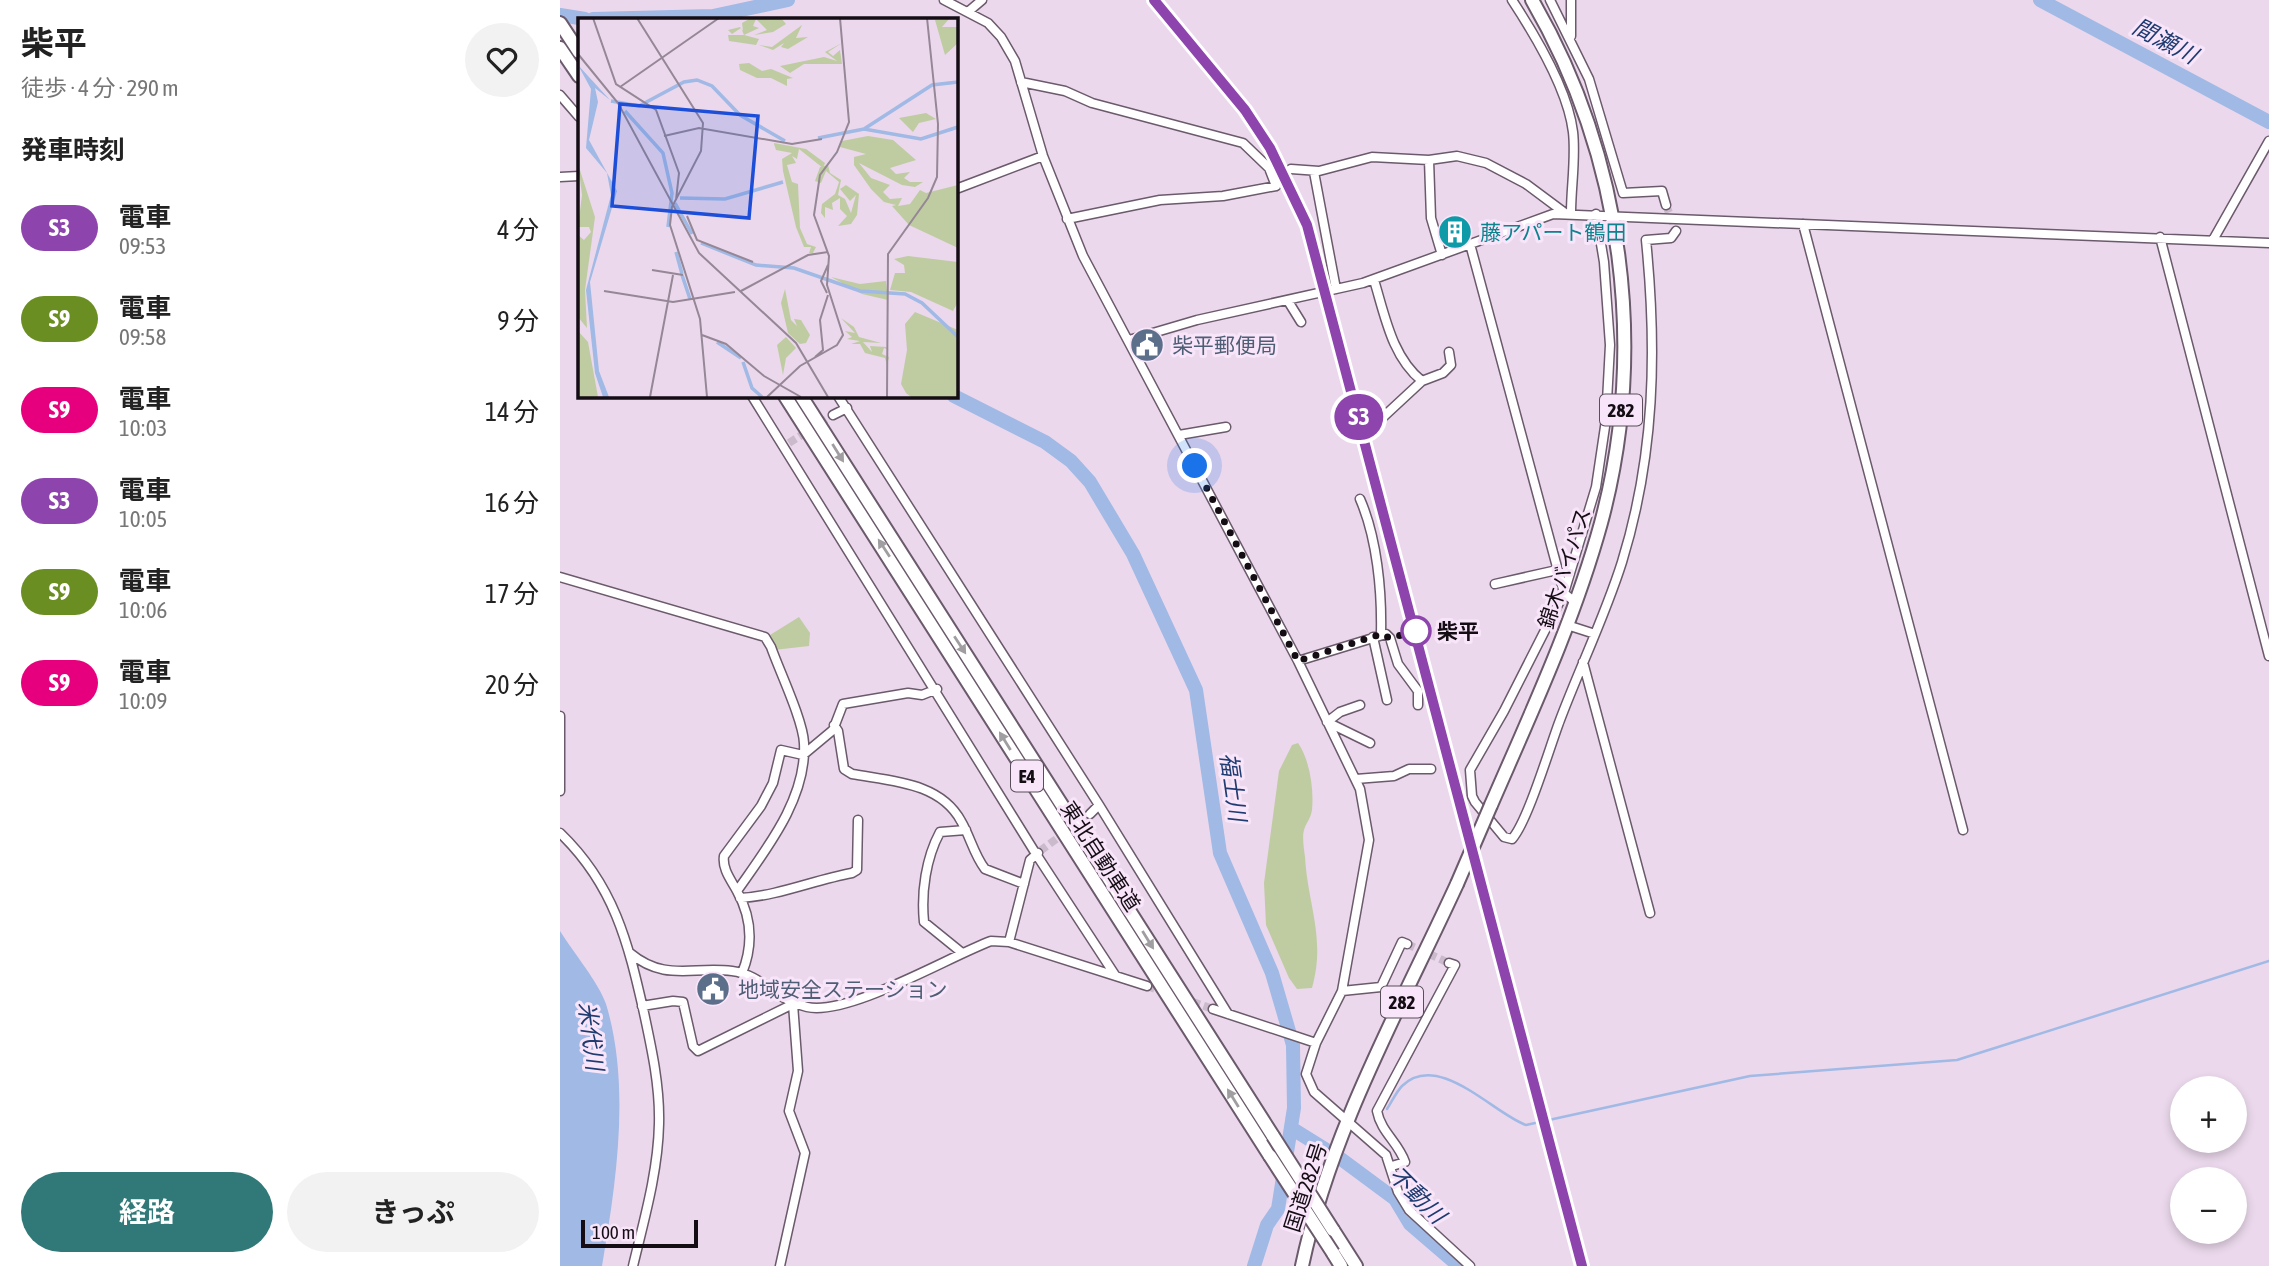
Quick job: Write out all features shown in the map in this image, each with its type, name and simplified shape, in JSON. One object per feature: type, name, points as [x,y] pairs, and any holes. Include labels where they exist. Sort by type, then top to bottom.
[{"type":"highway","name":"錦木バイパス","points":[[1348,1121],[1457,884],[1567,625],[1605,503],[1624,385],[1624,305],[1596,142],[1584,106],[1532,0]]},
{"type":"highway","points":[[560,23],[578,50]]},
{"type":"highway","points":[[560,48],[578,75]]},
{"type":"highway","name":"東北自動車道","points":[[786,397],[1341,1266]]},
{"type":"highway","name":"東北自動車道","points":[[802,397],[1356,1266]]},
{"type":"highway","name":"国道282号","points":[[1302,1266],[1313,1212],[1348,1121]]},
{"type":"street","points":[[944,0],[988,23],[1001,37],[1015,61],[1043,156],[1083,256],[1298,661],[1356,779],[1367,819],[1369,840],[1342,991],[1316,1043],[1306,1074],[1314,1092],[1374,1142],[1392,1166],[1398,1192],[1409,1210],[1470,1266]]},
{"type":"street","points":[[969,11],[982,0]]},
{"type":"street","points":[[1512,0],[1543,54],[1573,132],[1568,213]]},
{"type":"street","points":[[1550,0],[1571,39],[1606,126],[1623,193],[1662,191],[1666,205]]},
{"type":"street","points":[[1571,0],[1571,39]]},
{"type":"street","points":[[1021,82],[1065,91],[1091,103],[1243,143],[1269,168],[1276,186],[1223,196],[1160,200],[1067,219]]},
{"type":"street","points":[[560,95],[578,116]]},
{"type":"street","points":[[2214,240],[2269,141]]},
{"type":"street","points":[[957,189],[1043,156]]},
{"type":"street","points":[[1291,169],[1314,172],[1372,157],[1429,160],[1457,156],[1486,163],[1526,184],[1568,213]]},
{"type":"street","points":[[1429,160],[1431,218],[1441,255]]},
{"type":"street","points":[[1314,172],[1336,289]]},
{"type":"street","points":[[560,177],[578,176]]},
{"type":"street","points":[[1129,340],[1178,324],[1374,280],[1553,214],[2269,243]]},
{"type":"street","points":[[1596,215],[1608,304],[1607,414],[1591,508],[1564,593],[1504,711],[1470,770],[1472,796],[1504,837],[1512,839],[1517,834],[1595,634],[1628,540],[1647,449],[1654,344],[1646,240],[1671,238],[1676,231]]},
{"type":"street","points":[[1803,224],[1963,830]]},
{"type":"street","points":[[2160,237],[2269,656]]},
{"type":"street","points":[[1470,244],[1564,593],[1575,601]]},
{"type":"street","points":[[1374,280],[1398,353],[1408,370],[1422,381]]},
{"type":"street","points":[[1288,301],[1301,322]]},
{"type":"street","points":[[1367,432],[1422,381],[1443,373],[1451,365],[1450,352]]},
{"type":"street","points":[[753,397],[786,444],[1115,975]]},
{"type":"street","points":[[839,397],[1099,805],[1228,1014]]},
{"type":"street","points":[[832,415],[847,408]]},
{"type":"street","points":[[1179,435],[1226,427]]},
{"type":"street","points":[[1360,499],[1373,532],[1380,588],[1377,635],[1387,700]]},
{"type":"street","points":[[1495,584],[1558,570]]},
{"type":"street","points":[[560,576],[765,638],[804,740],[803,755],[793,801],[738,895]]},
{"type":"street","points":[[1567,625],[1595,634]]},
{"type":"street","points":[[1298,661],[1377,635],[1390,638],[1398,664],[1418,691],[1418,705]]},
{"type":"street","points":[[1583,662],[1650,913]]},
{"type":"street","points":[[803,755],[833,730],[843,704],[908,693],[922,695],[937,689]]},
{"type":"street","points":[[1327,722],[1340,712],[1360,705]]},
{"type":"street","points":[[560,716],[560,792]]},
{"type":"street","points":[[1327,722],[1370,743]]},
{"type":"street","points":[[834,724],[838,731],[844,769],[852,774],[920,787],[953,807],[985,869],[1024,884]]},
{"type":"street","points":[[742,973],[752,942],[738,895],[723,863],[724,856],[761,806],[773,783],[781,750],[803,755]]},
{"type":"street","points":[[1356,779],[1395,776],[1409,769],[1431,769]]},
{"type":"street","points":[[1090,814],[1099,805]]},
{"type":"street","points":[[738,895],[762,897],[808,881],[857,870],[858,820]]},
{"type":"street","points":[[961,952],[924,922],[923,915],[925,882],[932,846],[940,832],[966,830]]},
{"type":"street","points":[[560,833],[582,854],[599,880],[623,928],[655,1063],[659,1124],[648,1203],[633,1266]]},
{"type":"street","points":[[1009,942],[1030,860],[1038,853]]},
{"type":"street","points":[[631,953],[651,968],[674,972],[717,969],[742,973],[758,980],[793,1004],[811,1008],[841,1006],[991,941],[1009,942],[1147,986]]},
{"type":"street","points":[[1342,991],[1381,988],[1402,942],[1407,944]]},
{"type":"street","points":[[1392,1166],[1405,1162],[1401,1150],[1380,1127],[1377,1111],[1455,965],[1448,963]]},
{"type":"street","points":[[642,1006],[682,1002],[693,1046],[698,1051],[793,1004]]},
{"type":"street","points":[[780,1266],[805,1153],[789,1111],[798,1071],[793,1004]]},
{"type":"street","points":[[1213,1009],[1316,1043]]},
{"type":"green space","points":[[799,617],[810,633],[809,646],[774,650],[770,635]]},
{"type":"green space","points":[[1298,743],[1306,758],[1312,784],[1312,810],[1303,840],[1317,953],[1312,988],[1297,989],[1289,978],[1266,925],[1264,883],[1279,771],[1292,745]]},
{"type":"water","name":"米代川","points":[[560,931],[603,996],[614,1035],[618,1068],[619,1135],[602,1266],[560,1266]]},
{"type":"waterway","name":"間瀬川","points":[[633,18],[713,16],[788,0]]},
{"type":"waterway","name":"間瀬川","points":[[2040,0],[2269,122]]},
{"type":"waterway","name":"間瀬川","points":[[560,15],[579,18]]},
{"type":"waterway","name":"福士川","points":[[956,397],[1045,442],[1071,461],[1090,482],[1133,554],[1196,690],[1220,853],[1272,973],[1293,1045],[1294,1108],[1278,1209],[1267,1225],[1254,1266]]},
{"type":"waterway","points":[[1387,1109],[1402,1086],[1416,1077],[1432,1075],[1465,1088],[1526,1125],[1750,1076],[1957,1060],[2269,961]]},
{"type":"waterway","name":"不動川","points":[[1291,1128],[1328,1151]]},
{"type":"waterway","name":"不動川","points":[[1341,1159],[1395,1199],[1410,1224],[1459,1266]]},
{"type":"tunnel","points":[[1666,205],[1676,231]]},
{"type":"tunnel","points":[[789,443],[833,415]]},
{"type":"tunnel","points":[[1040,851],[1090,814]]},
{"type":"tunnel","points":[[1407,944],[1449,963]]},
{"type":"tunnel","points":[[1147,986],[1213,1009]]},
{"type":"railway","points":[[1154,0],[1245,110],[1270,148],[1307,225],[1582,1266]]},
{"type":"train","name":"S3","points":[[1154,0],[1245,110],[1270,148],[1307,225],[1582,1266]]},
{"type":"place","name":"藤アパート鶴田","points":[[1455,232]]},
{"type":"place","name":"柴平郵便局","points":[[1147,345]]},
{"type":"place","name":"柴平","points":[[1416,631]]},
{"type":"place","name":"地域安全ステーション","points":[[713,989]]},
{"type":"route","points":[[1195,466],[1298,661],[1381,634],[1390,638],[1416,631]]}]
